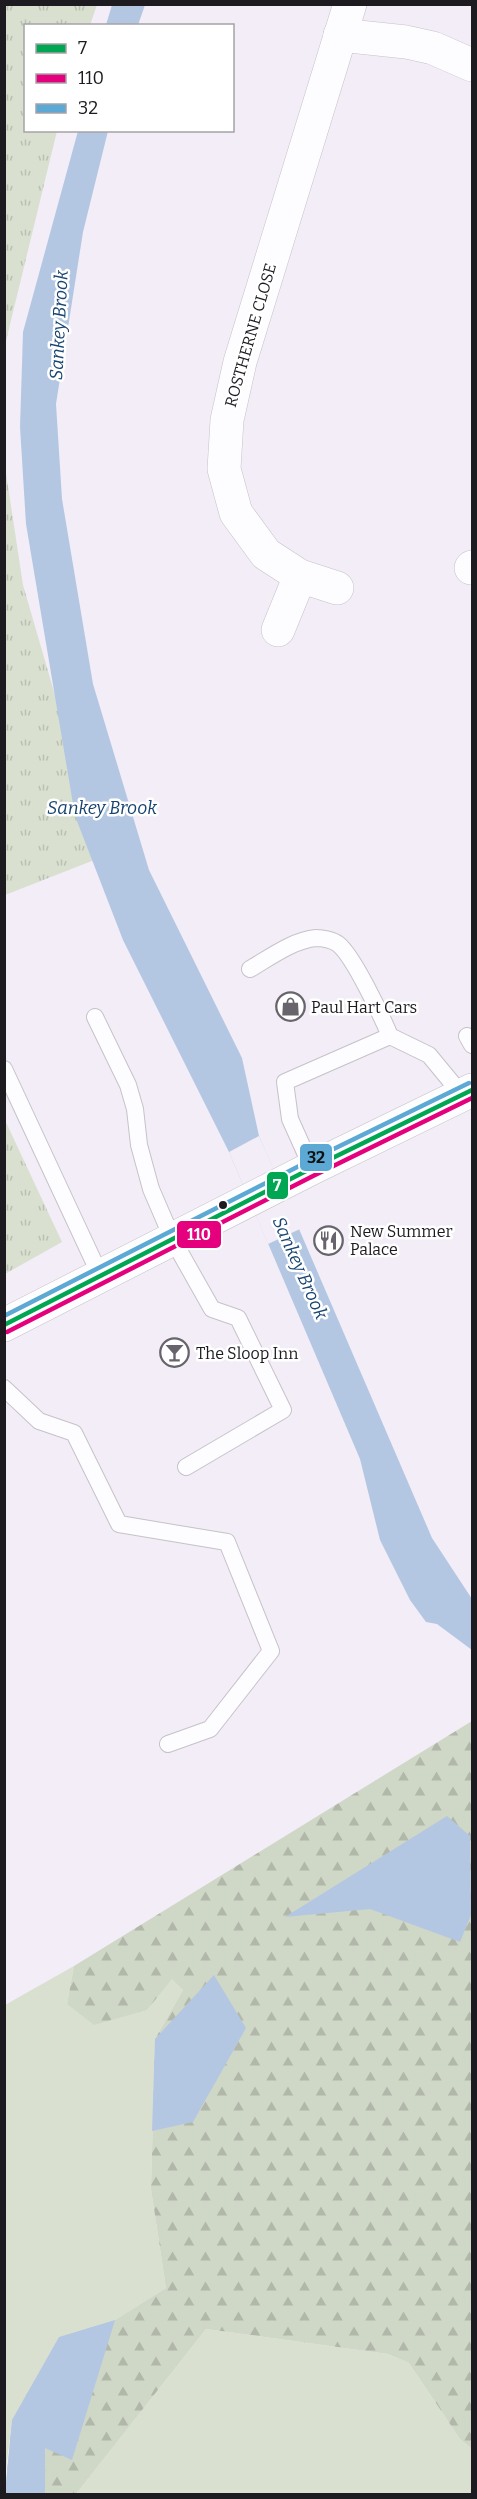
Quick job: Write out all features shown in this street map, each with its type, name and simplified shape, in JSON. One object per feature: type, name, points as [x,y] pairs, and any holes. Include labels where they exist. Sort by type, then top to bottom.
[{"type":"street","name":"ROSTHERNE CLOSE","points":[[337,588],[300,576],[266,554],[236,513],[224,469],[227,420],[240,362],[350,4]]},
{"type":"street","points":[[340,35],[406,42],[433,48],[472,64]]},
{"type":"street","points":[[278,630],[300,576]]},
{"type":"street","points":[[4,1325],[312,1168],[467,1093]]},
{"type":"lane","points":[[250,969],[298,942],[316,938],[338,944],[380,1011],[390,1036],[429,1055],[467,1093]]},
{"type":"lane","points":[[95,1017],[128,1084],[135,1109],[139,1145],[151,1189],[173,1240],[212,1309],[238,1318],[283,1410],[186,1467]]},
{"type":"lane","points":[[312,1168],[290,1119],[285,1082],[390,1036]]},
{"type":"lane","points":[[4,1069],[100,1275]]},
{"type":"lane","points":[[4,1388],[39,1421],[74,1433],[119,1524],[227,1542],[271,1651],[210,1729],[168,1744]]},
{"type":"green space","points":[[5,4],[97,5],[90,24],[24,24],[24,132],[57,132],[5,345]]},
{"type":"green space","points":[[4,460],[23,585],[102,857],[5,895]]},
{"type":"green space","points":[[4,1118],[62,1242],[5,1274],[4,1274]]},
{"type":"green space","points":[[472,1721],[472,2449],[460,2439],[409,2363],[388,2354],[206,2329],[76,2494],[5,2494],[12,2420],[59,2337],[115,2320],[166,2288],[151,2189],[155,2039],[183,1990],[172,1979],[147,2010],[94,2025],[67,2004],[74,1966]]},
{"type":"green space","points":[[74,1966],[67,2004],[147,2010],[172,1978],[183,1990],[155,2039],[151,2189],[166,2288],[115,2320],[59,2337],[12,2420],[5,2478],[5,2005]]},
{"type":"green space","points":[[206,2329],[388,2354],[409,2363],[460,2439],[472,2449],[472,2494],[76,2494]]},
{"type":"water","points":[[112,5],[145,5],[138,24],[106,24]]},
{"type":"water","name":"Sankey Brook","points":[[78,132],[108,132],[83,232],[56,404],[62,499],[93,684],[149,870],[242,1058],[259,1136],[432,1538],[472,1599],[472,1650],[437,1624],[426,1622],[410,1600],[380,1540],[360,1459],[229,1152],[123,940],[75,816],[26,524],[20,427],[23,332]]},
{"type":"water","points":[[447,1816],[470,1836],[471,1915],[460,1942],[370,1909],[285,1917]]},
{"type":"water","points":[[214,1975],[246,2028],[193,2122],[152,2131],[155,2039]]},
{"type":"water","points":[[115,2320],[72,2460],[45,2448],[45,2494],[5,2494],[12,2420],[59,2337]]},
{"type":"pier","points":[[259,1136],[300,1229],[268,1244],[229,1152]]},
{"type":"transit line","name":"32","points":[[4,1316],[309,1161],[469,1083]]},
{"type":"transit line","name":"7","points":[[4,1325],[312,1168],[472,1090]]},
{"type":"transit line","name":"110","points":[[7,1332],[472,1098]]},
{"type":"place","name":"Paul Hart Cars","points":[[290,1007]]},
{"type":"place","name":"New Summer Palace","points":[[329,1240]]},
{"type":"place","name":"The Sloop Inn","points":[[175,1353]]}]
